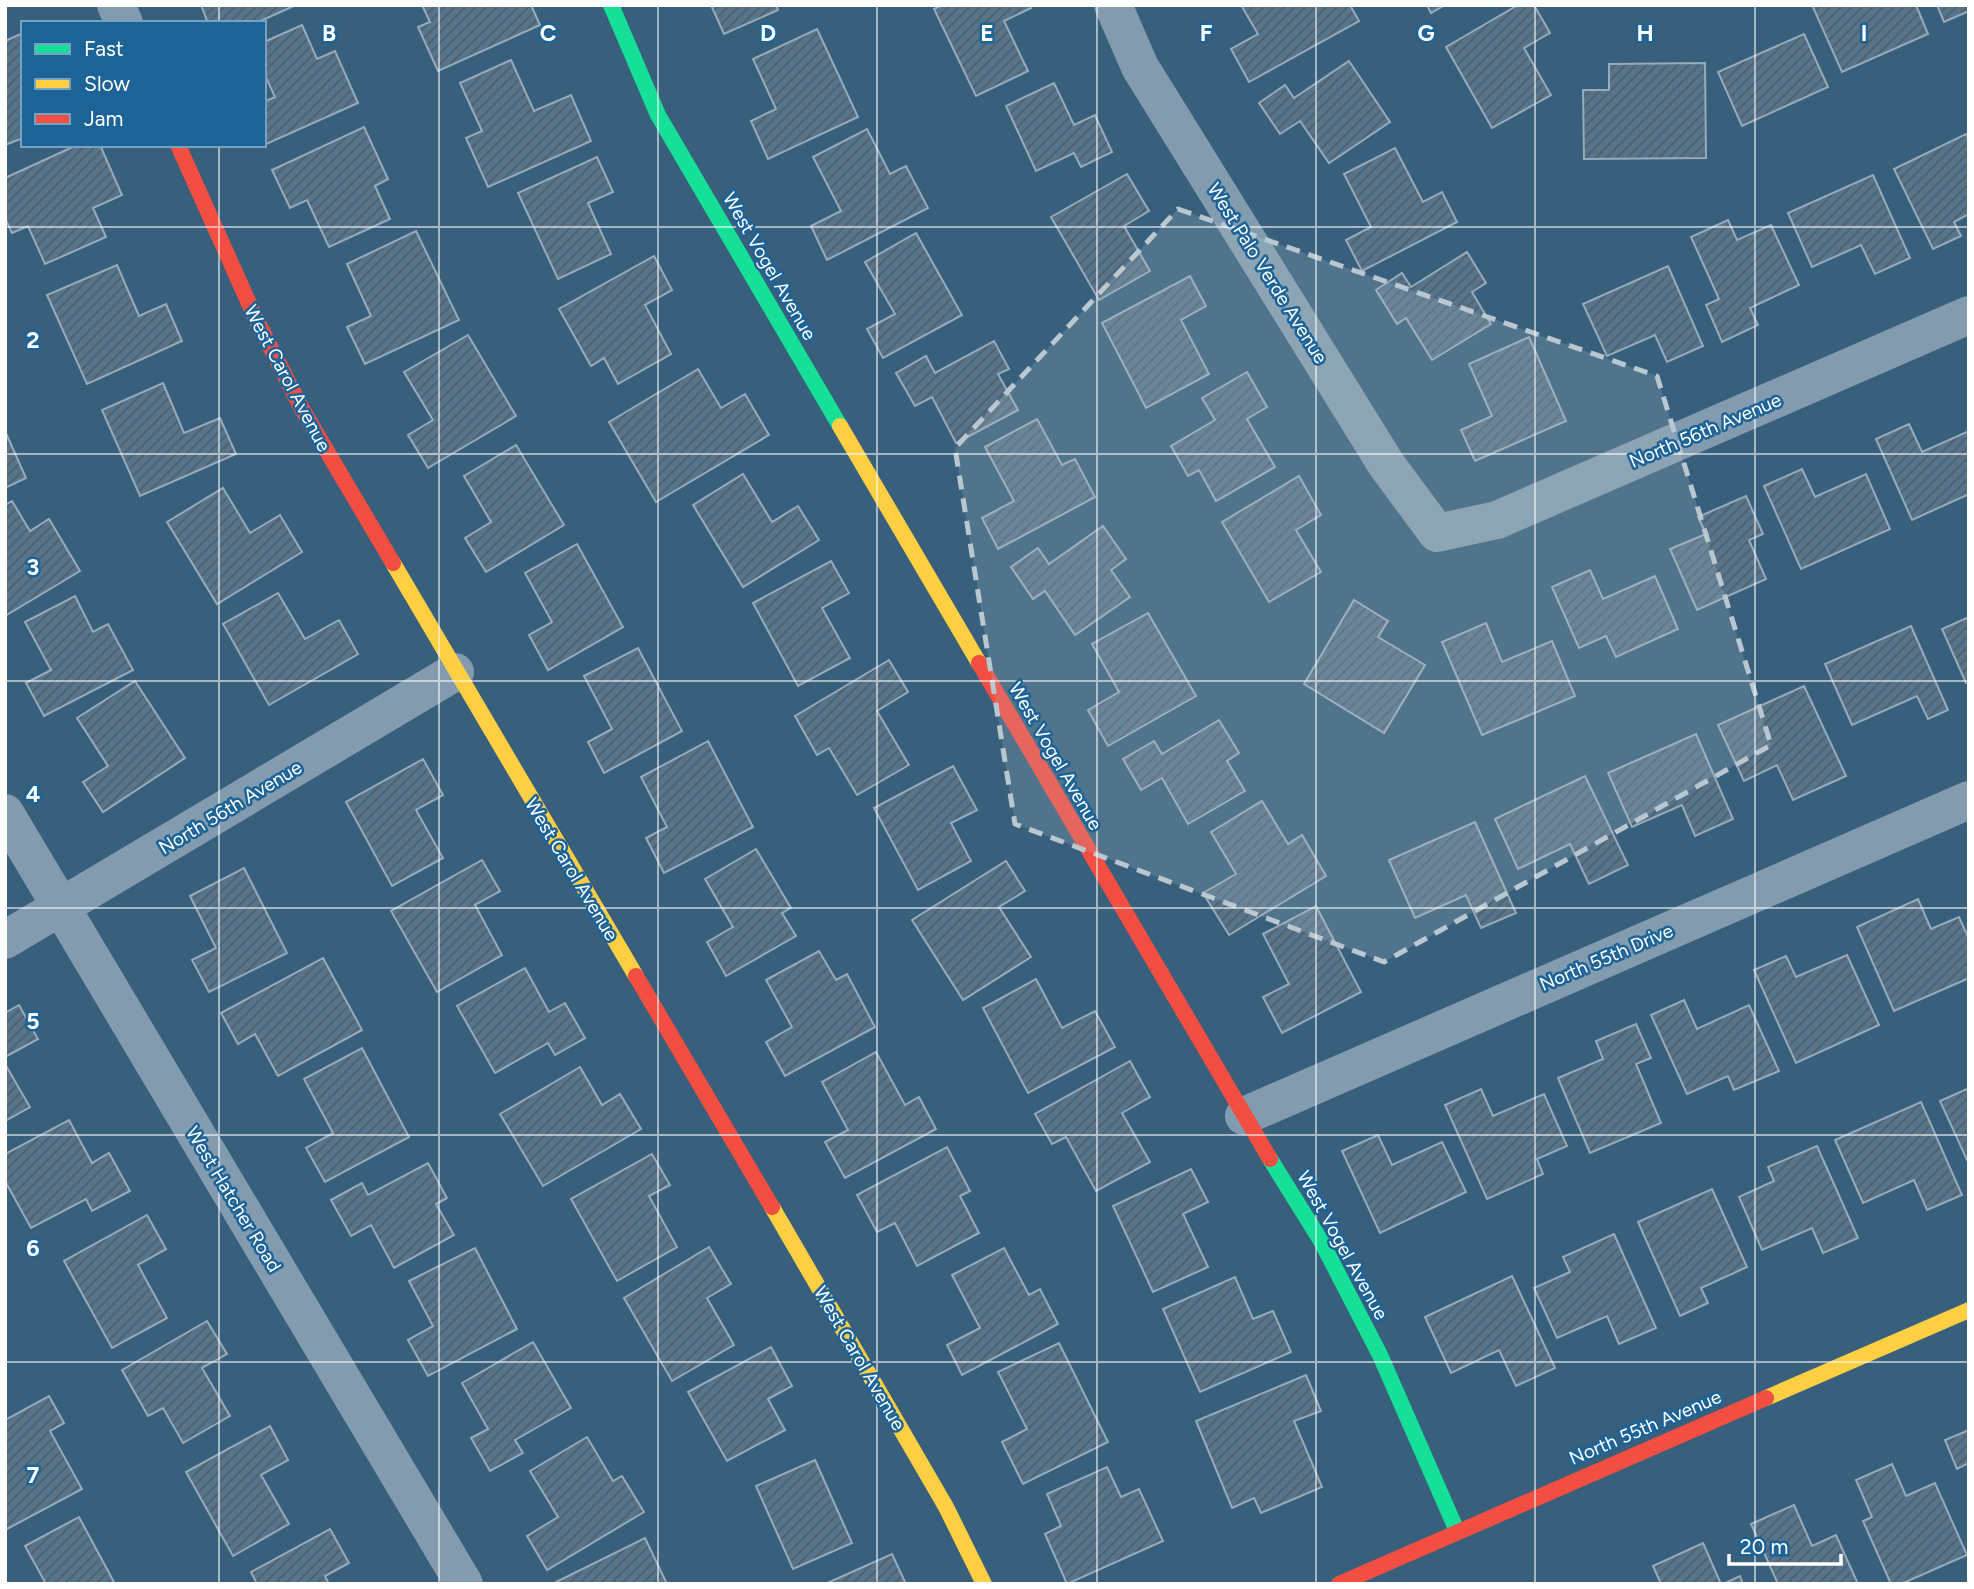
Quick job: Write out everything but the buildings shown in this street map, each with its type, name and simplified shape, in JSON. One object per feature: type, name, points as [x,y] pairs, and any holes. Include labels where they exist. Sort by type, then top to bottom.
[{"type":"street","points":[[116,5],[123,21]]},
{"type":"street","name":"West Vogel Avenue","points":[[611,5],[658,115],[1244,1116],[1321,1241],[1374,1344],[1457,1531]]},
{"type":"street","name":"West Palo Verde Avenue","points":[[1113,5],[1147,78],[1386,464],[1437,533]]},
{"type":"street","name":"West Carol Avenue","points":[[179,147],[256,319],[296,397],[455,673],[870,1373],[946,1507],[984,1584]]},
{"type":"street","name":"North 56th Avenue","points":[[1437,533],[1497,520],[1969,315]]},
{"type":"street","name":"North 56th Avenue","points":[[5,940],[455,673]]},
{"type":"street","name":"North 55th Drive","points":[[1244,1116],[1969,800]]},
{"type":"street","name":"West Hatcher Road","points":[[5,813],[464,1584]]},
{"type":"street","name":"North 55th Avenue","points":[[1339,1584],[1969,1310]]},
{"type":"highlighted area","points":[[1178,209],[1657,376],[1771,745],[1384,962],[1015,824],[955,448]]},
{"type":"traffic: fast","points":[[611,5],[658,115],[840,426]]},
{"type":"traffic: fast","points":[[1270,1159],[1321,1241],[1380,1355],[1457,1531]]},
{"type":"traffic: slow","points":[[840,426],[979,663]]},
{"type":"traffic: slow","points":[[393,563],[636,976]]},
{"type":"traffic: slow","points":[[772,1207],[946,1507],[984,1584]]},
{"type":"traffic: slow","points":[[1766,1398],[1969,1310]]},
{"type":"traffic: jam","points":[[179,147],[256,319],[302,409],[393,563]]},
{"type":"traffic: jam","points":[[979,663],[1270,1159]]},
{"type":"traffic: jam","points":[[636,976],[772,1207]]},
{"type":"traffic: jam","points":[[1339,1584],[1766,1398]]}]
